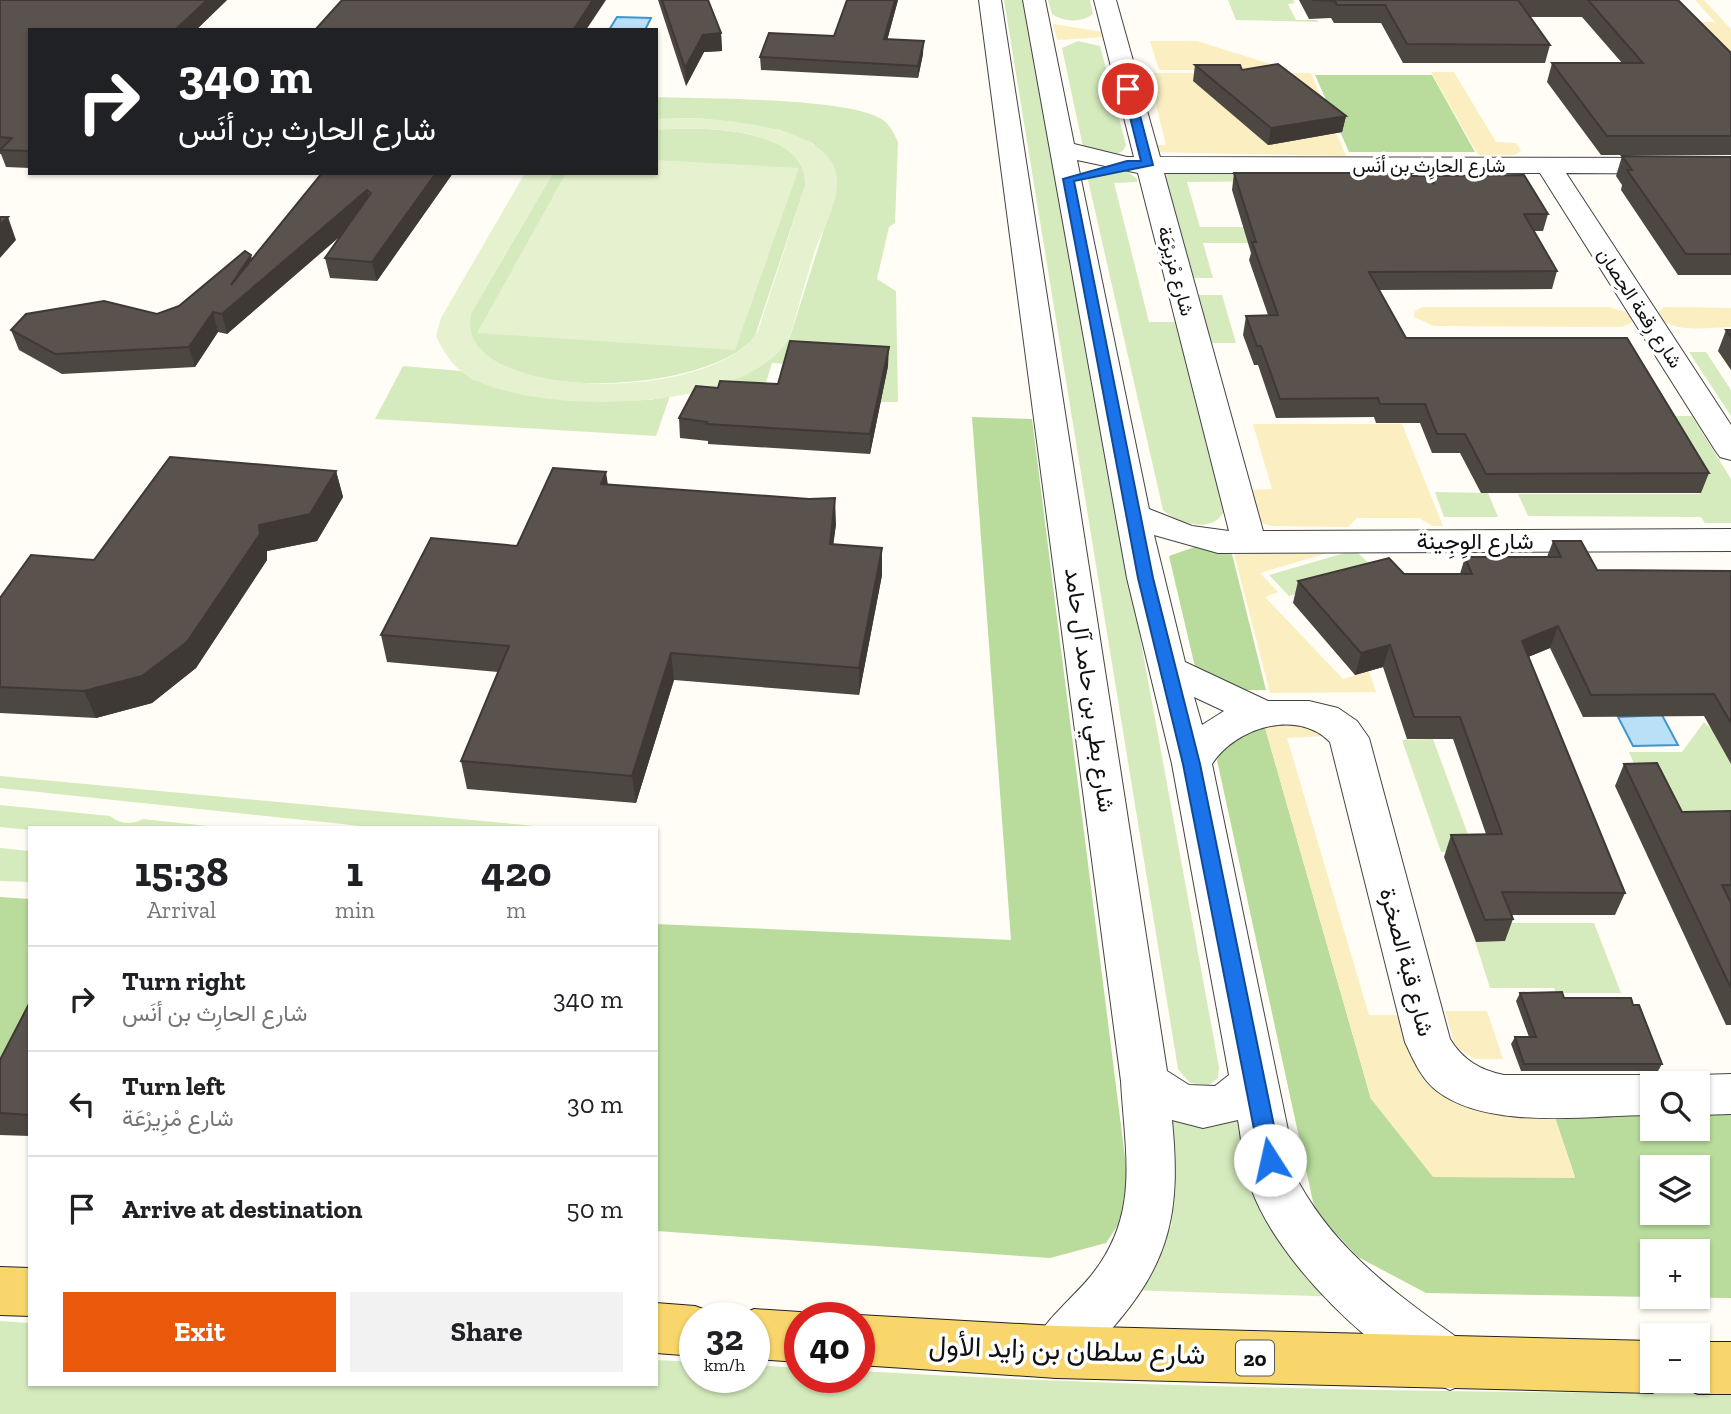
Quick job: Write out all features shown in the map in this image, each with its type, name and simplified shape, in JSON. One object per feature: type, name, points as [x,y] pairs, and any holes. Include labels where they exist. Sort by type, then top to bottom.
[{"type":"main road","points":[[0,1291],[28,1292]]},
{"type":"main road","points":[[658,1328],[679,1330]]},
{"type":"main road","name":"شارع سلطان بن زايد الأول","points":[[875,1341],[1056,1352],[1640,1367]]},
{"type":"main road","points":[[1710,1368],[1731,1368]]},
{"type":"street","name":"شارع بطي بن حامد آل حامد","points":[[990,0],[1145,1081],[1150,1190],[1147,1221],[1136,1251],[1120,1277],[1056,1352]]},
{"type":"street","points":[[1034,0],[1145,578],[1192,764],[1275,1187],[1311,1249],[1336,1278],[1450,1364]]},
{"type":"street","name":"شارع مْزِيرْعَة","points":[[1105,0],[1137,165],[1233,542]]},
{"type":"street","name":"شارع الحارِث بن أنَس","points":[[1066,164],[1731,166]]},
{"type":"street","name":"شارع رِقعة الحِصان","points":[[1548,165],[1731,450]]},
{"type":"street","name":"شارع الوِجِينة","points":[[1134,515],[1182,534],[1233,542],[1731,540]]},
{"type":"street","name":"شارع الوِجِينة","points":[[1145,578],[1168,559],[1233,542]]},
{"type":"street","name":"شارع قبة الصخرة","points":[[1167,668],[1259,712],[1322,716],[1334,722],[1349,738],[1428,1042],[1443,1067],[1470,1087],[1505,1096],[1640,1095]]},
{"type":"street","name":"شارع قبة الصخرة","points":[[1192,764],[1199,750],[1224,727],[1259,712]]},
{"type":"street","points":[[1145,1081],[1177,1104],[1197,1108],[1217,1107],[1234,1101],[1247,1091],[1255,1077]]},
{"type":"street","points":[[1710,1095],[1731,1094]]},
{"type":"green space","points":[[1004,0],[1023,0],[1219,1067],[1218,1078],[1209,1085],[1190,1083],[1178,1069]]},
{"type":"green space","points":[[1048,0],[1090,0],[1093,14],[1078,20],[1062,19],[1052,14]]},
{"type":"green space","points":[[1228,0],[1293,0],[1295,3],[1288,4],[1296,20],[1319,22],[1236,20]]},
{"type":"green space","points":[[1078,41],[1100,46],[1126,145],[1119,153],[1107,154],[1083,147],[1062,48]]},
{"type":"green space","points":[[1315,75],[1432,75],[1475,152],[1349,152]]},
{"type":"green space","points":[[658,97],[740,99],[841,107],[866,112],[883,120],[892,130],[898,142],[895,223],[889,227],[877,279],[896,291],[898,402],[868,402],[874,369],[772,363],[760,402],[711,388],[768,361],[790,337],[832,204],[834,169],[827,156],[812,143],[780,130],[698,118],[658,119]]},
{"type":"green space","points":[[698,118],[779,130],[818,148],[831,161],[837,178],[836,196],[814,254],[790,337],[767,362],[732,381],[689,394],[642,400],[593,402],[546,398],[505,391],[466,375],[455,366],[436,336],[441,318],[524,175],[552,175],[471,313],[476,343],[502,365],[544,378],[594,384],[647,381],[696,371],[736,353],[759,328],[805,186],[801,166],[789,151],[771,141],[723,130],[658,130],[658,119]]},
{"type":"green space","points":[[705,129],[752,135],[791,152],[802,167],[805,186],[755,336],[728,357],[688,372],[639,381],[588,383],[539,378],[500,365],[475,343],[471,313],[552,175],[658,175],[658,130]]},
{"type":"green space","points":[[658,160],[799,168],[735,350],[477,333],[565,175],[658,175]]},
{"type":"green space","points":[[1113,169],[1128,172],[1137,179],[1137,182],[1114,183],[1149,322],[1175,322],[1225,509],[1214,522],[1196,525],[1187,523],[1163,510],[1088,180],[1093,173]]},
{"type":"green space","points":[[1171,169],[1284,169],[1289,181],[1187,182],[1200,227],[1255,227],[1261,243],[1203,243],[1213,278],[1187,278],[1160,174]]},
{"type":"green space","points":[[1194,295],[1222,295],[1236,343],[1207,343]]},
{"type":"green space","points":[[1689,352],[1706,352],[1731,390],[1731,416]]},
{"type":"green space","points":[[403,366],[461,371],[474,380],[650,400],[670,396],[656,436],[375,419]]},
{"type":"green space","points":[[1655,416],[1692,416],[1731,479],[1731,523],[1705,523],[1701,517],[1528,516],[1518,494],[1700,494]]},
{"type":"green space","points":[[972,417],[1032,419],[1131,1205],[1106,1243],[1050,1258],[658,1231],[658,924],[1011,940]]},
{"type":"green space","points":[[1435,492],[1488,493],[1498,517],[1444,517]]},
{"type":"green space","points":[[1197,546],[1230,546],[1266,690],[1236,690],[1195,667],[1169,556]]},
{"type":"green space","points":[[1355,550],[1376,570],[1289,596],[1269,575]]},
{"type":"green space","points":[[1704,722],[1731,747],[1731,812],[1708,812],[1661,825],[1629,752],[1682,752]]},
{"type":"green space","points":[[1264,724],[1371,1099],[1575,1177],[1549,1100],[1640,1100],[1640,1141],[1710,1141],[1710,1101],[1731,1101],[1731,1298],[1710,1298],[1710,1239],[1640,1239],[1640,1297],[1426,1293],[1358,1257],[1315,1211],[1217,760],[1229,735]]},
{"type":"green space","points":[[1433,739],[1474,851],[1441,852],[1402,740]]},
{"type":"green space","points":[[0,776],[536,826],[361,826],[0,788]]},
{"type":"green space","points":[[0,805],[110,816],[126,823],[143,819],[208,826],[28,826],[28,830],[0,827]]},
{"type":"green space","points":[[0,848],[28,851],[28,882],[0,881]]},
{"type":"green space","points":[[0,897],[28,899],[28,1046],[0,1095]]},
{"type":"green space","points":[[1498,923],[1594,923],[1621,993],[1556,993],[1554,988],[1490,988],[1475,941],[1504,941]]},
{"type":"green space","points":[[1162,1098],[1239,1106],[1268,1224],[1343,1297],[1129,1290],[1172,1225]]},
{"type":"green space","points":[[0,1321],[28,1323],[28,1386],[658,1386],[658,1360],[679,1361],[679,1393],[770,1393],[770,1366],[784,1367],[784,1393],[875,1393],[875,1372],[1295,1388],[1731,1394],[1731,1414],[0,1414]]},
{"type":"sand","points":[[1695,0],[1704,0],[1731,29],[1731,67],[1673,22],[1715,22]]},
{"type":"sand","points":[[1053,24],[1103,32],[1104,37],[1057,40]]},
{"type":"sand","points":[[1150,41],[1197,41],[1290,70],[1159,70]]},
{"type":"sand","points":[[1431,72],[1454,72],[1496,142],[1516,143],[1521,151],[1514,155],[1478,155]]},
{"type":"sand","points":[[1148,73],[1311,73],[1346,156],[1153,152],[1152,145],[1166,145]]},
{"type":"sand","points":[[1423,307],[1608,307],[1626,312],[1633,322],[1622,327],[1434,326],[1414,317],[1415,311]]},
{"type":"sand","points":[[1664,307],[1731,308],[1731,327],[1691,328],[1671,325],[1656,314]]},
{"type":"sand","points":[[1253,424],[1402,424],[1443,526],[1432,526],[1419,518],[1357,518],[1348,527],[1271,526],[1257,521],[1249,490],[1272,489]]},
{"type":"sand","points":[[1232,546],[1351,546],[1260,573],[1278,592],[1265,597],[1343,679],[1369,671],[1376,692],[1270,693]]},
{"type":"sand","points":[[1306,720],[1326,736],[1287,738],[1369,1015],[1406,1015],[1422,1063],[1549,1100],[1575,1178],[1433,1177],[1371,1099],[1264,724]]},
{"type":"sand","points":[[1445,1011],[1487,1011],[1503,1059],[1475,1059],[1455,1046]]},
{"type":"water","points":[[617,17],[651,18],[646,28],[610,28]]},
{"type":"water","points":[[1662,715],[1678,745],[1633,746],[1618,717]]},
{"type":"building","points":[[0,0],[207,0],[177,28],[28,28],[28,151],[0,150],[12,138],[0,137]]},
{"type":"building","points":[[342,0],[593,0],[574,28],[317,28]]},
{"type":"building","points":[[662,0],[708,0],[721,33],[703,35],[685,68]]},
{"type":"building","points":[[847,0],[895,0],[884,39],[924,41],[918,66],[760,57],[769,33],[834,36]]},
{"type":"building","points":[[1312,0],[1518,0],[1550,45],[1407,44],[1385,5],[1337,5],[1335,1]]},
{"type":"building","points":[[1588,0],[1678,0],[1731,53],[1731,136],[1607,136],[1552,63],[1643,63]]},
{"type":"building","points":[[1278,64],[1346,116],[1271,128],[1195,65],[1240,65],[1242,70]]},
{"type":"building","points":[[1622,156],[1731,157],[1731,254],[1686,254],[1627,170],[1632,170]]},
{"type":"building","points":[[1234,173],[1410,173],[1412,176],[1424,176],[1434,184],[1430,176],[1524,175],[1548,214],[1524,214],[1557,271],[1369,272],[1406,338],[1627,338],[1709,473],[1486,474],[1465,434],[1437,434],[1425,404],[1380,404],[1378,398],[1280,399],[1261,346],[1257,346],[1246,316],[1278,315],[1252,242],[1256,242]]},
{"type":"building","points":[[320,175],[435,175],[372,262],[325,258],[371,193],[367,190],[222,314],[213,312],[189,347],[55,354],[11,330],[26,314],[104,301],[157,314],[179,306],[245,251],[251,255],[231,285]]},
{"type":"building","points":[[0,217],[8,217],[0,225]]},
{"type":"building","points":[[790,341],[889,347],[870,434],[706,424],[707,422],[679,418],[696,386],[718,388],[720,381],[778,384]]},
{"type":"building","points":[[170,457],[336,471],[310,514],[259,525],[260,534],[187,642],[142,676],[84,691],[0,687],[0,598],[31,555],[94,560]]},
{"type":"building","points":[[553,468],[606,472],[601,484],[809,499],[835,498],[830,544],[882,548],[859,668],[671,653],[632,776],[461,761],[509,646],[381,635],[431,538],[517,546]]},
{"type":"building","points":[[1553,541],[1581,541],[1597,570],[1731,571],[1731,723],[1714,694],[1591,695],[1558,626],[1522,641],[1625,893],[1502,892],[1513,919],[1485,920],[1451,835],[1502,834],[1460,717],[1414,717],[1390,645],[1361,653],[1298,581],[1389,558],[1404,574],[1472,574],[1465,557],[1561,557]]},
{"type":"building","points":[[1657,763],[1682,812],[1731,811],[1731,885],[1722,885],[1731,903],[1731,988],[1624,764]]},
{"type":"building","points":[[1562,992],[1564,998],[1631,998],[1633,1005],[1639,1005],[1662,1064],[1524,1064],[1515,1037],[1536,1037],[1520,993]]},
{"type":"building","points":[[28,1006],[28,1115],[0,1113],[0,1060]]},
{"type":"route","points":[[1128,89],[1147,165],[1127,164],[1069,179],[1145,578],[1192,764],[1270,1160]]}]
